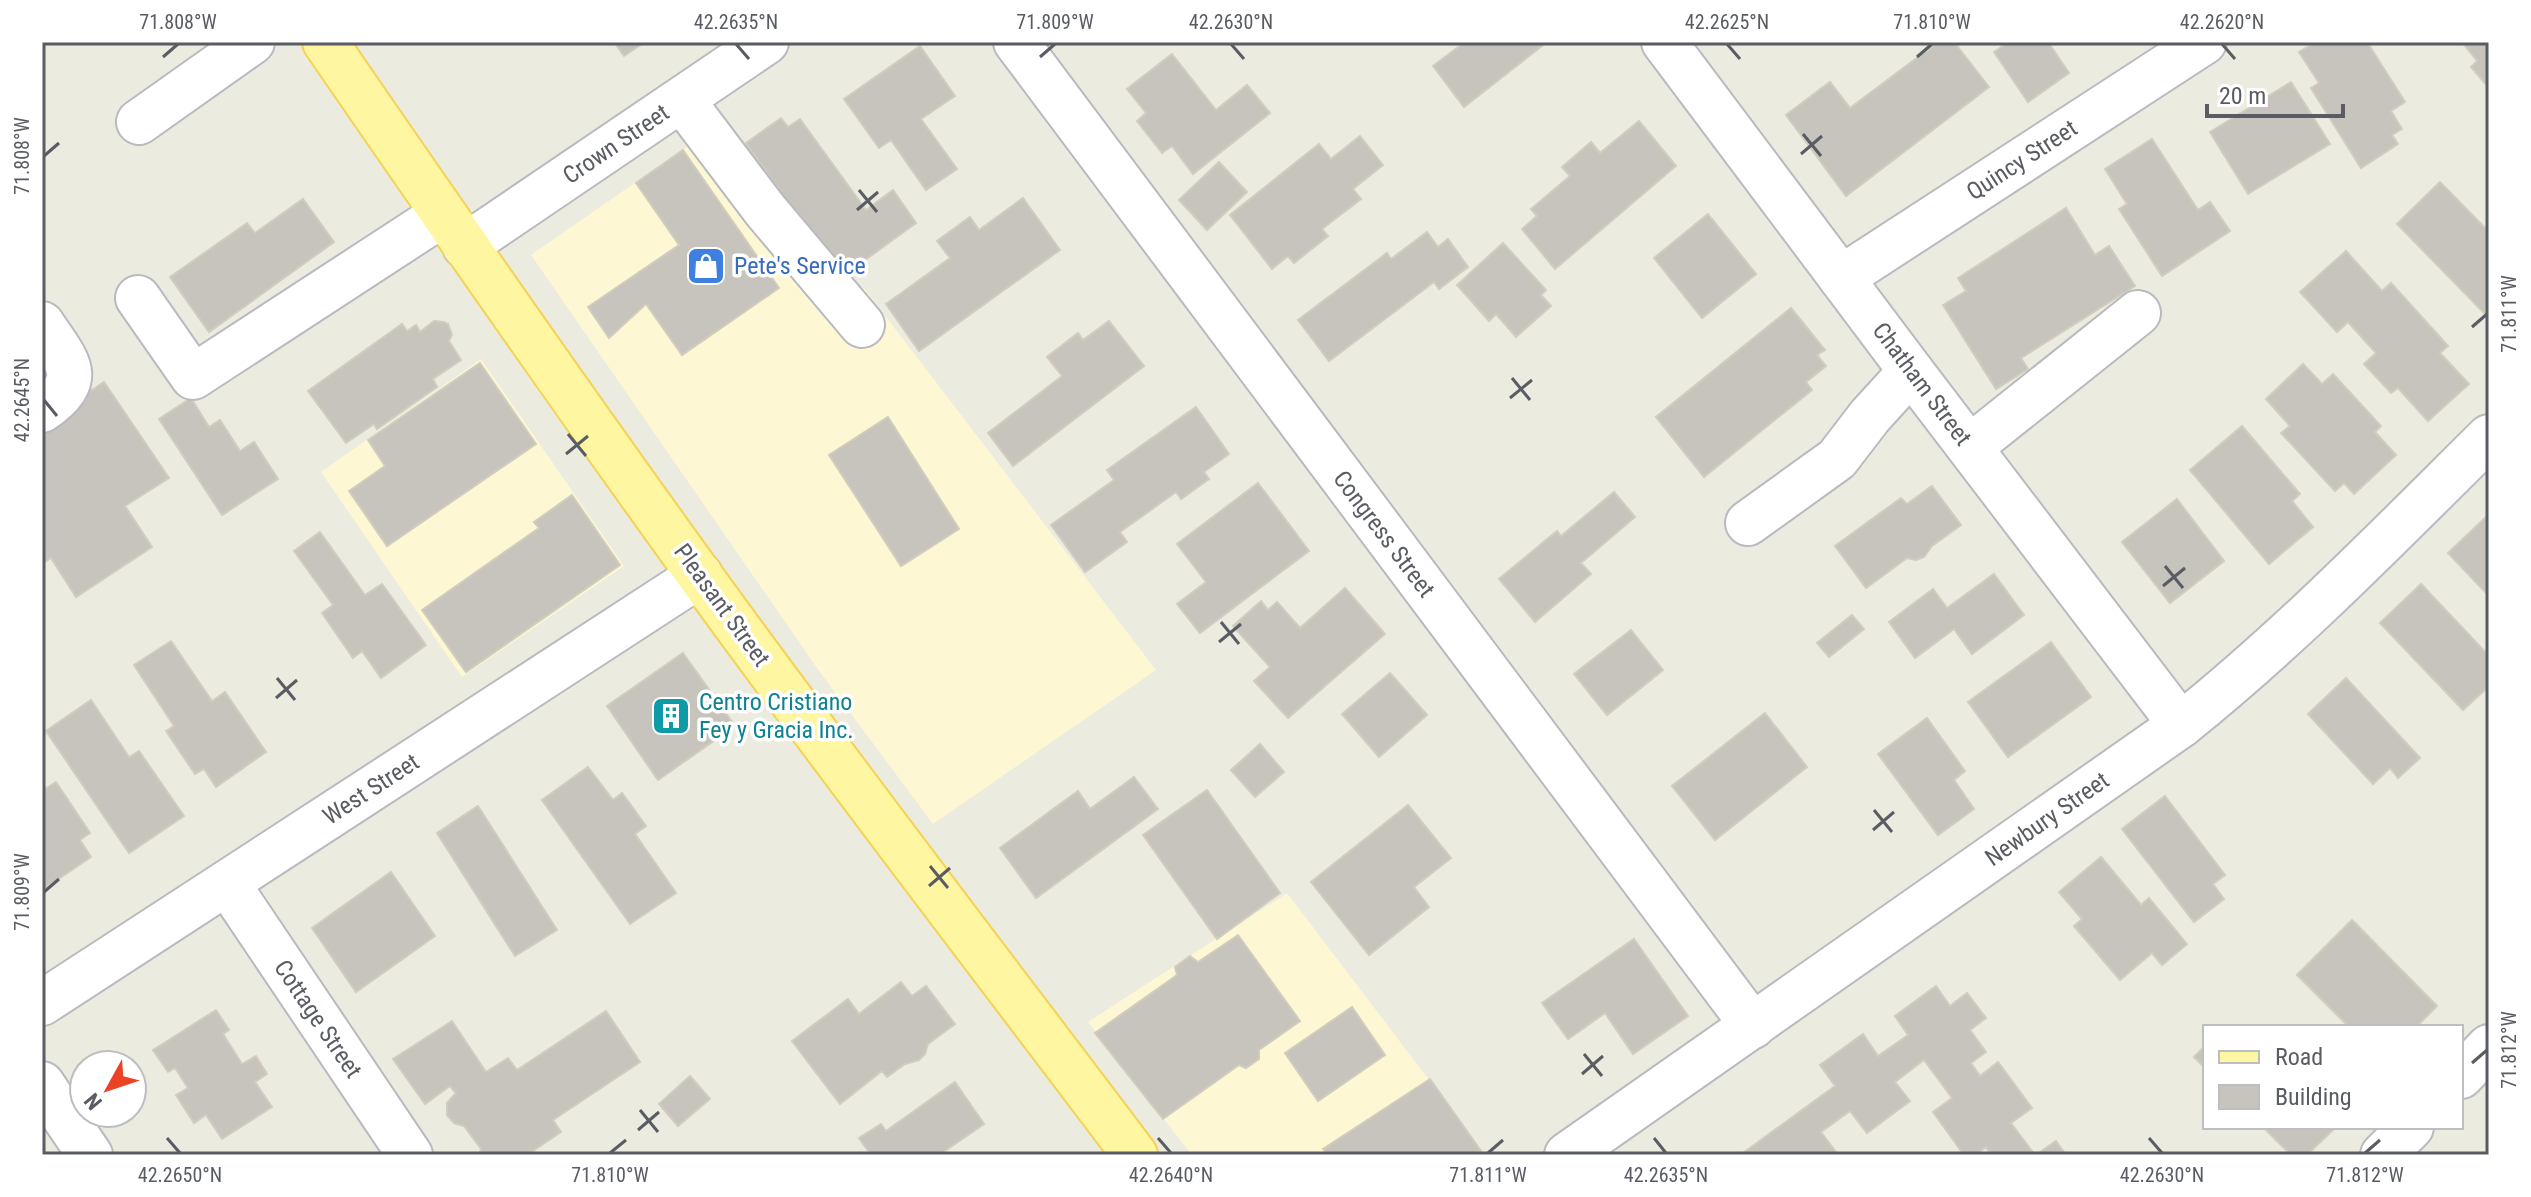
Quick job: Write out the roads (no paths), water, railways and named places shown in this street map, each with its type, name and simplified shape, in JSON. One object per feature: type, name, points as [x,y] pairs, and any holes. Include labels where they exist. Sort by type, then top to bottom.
[{"type":"main road","name":"Pleasant Street","points":[[325,42],[454,230],[700,575],[846,774],[1135,1155]]},
{"type":"street","points":[[139,122],[252,42]]},
{"type":"street","name":"Crown Street","points":[[138,298],[193,377],[682,100],[766,42]]},
{"type":"street","name":"Congress Street","points":[[1016,42],[1753,1026]]},
{"type":"street","name":"Chatham Street","points":[[1664,42],[2181,725]]},
{"type":"street","name":"Quincy Street","points":[[1841,278],[2204,42]]},
{"type":"street","points":[[682,100],[765,210],[862,325]]},
{"type":"street","points":[[1970,447],[2138,313]]},
{"type":"street","points":[[42,324],[68,362],[69,381],[63,394],[42,410]]},
{"type":"street","points":[[1748,523],[1837,459],[1870,416],[1911,371]]},
{"type":"street","name":"Newbury Street","points":[[1567,1155],[2181,725],[2223,692],[2323,601],[2489,437]]},
{"type":"street","name":"West Street","points":[[42,1003],[700,575]]},
{"type":"street","name":"Cottage Street","points":[[227,883],[410,1155]]},
{"type":"street","points":[[2463,1074],[2489,1047]]},
{"type":"street","points":[[42,1084],[90,1155]]},
{"type":"street","points":[[2383,1155],[2409,1129]]},
{"type":"place","name":"Pete's Service","points":[[706,266]]},
{"type":"place","name":"Centro Cristiano Fey y Gracia Inc.","points":[[671,716]]}]
